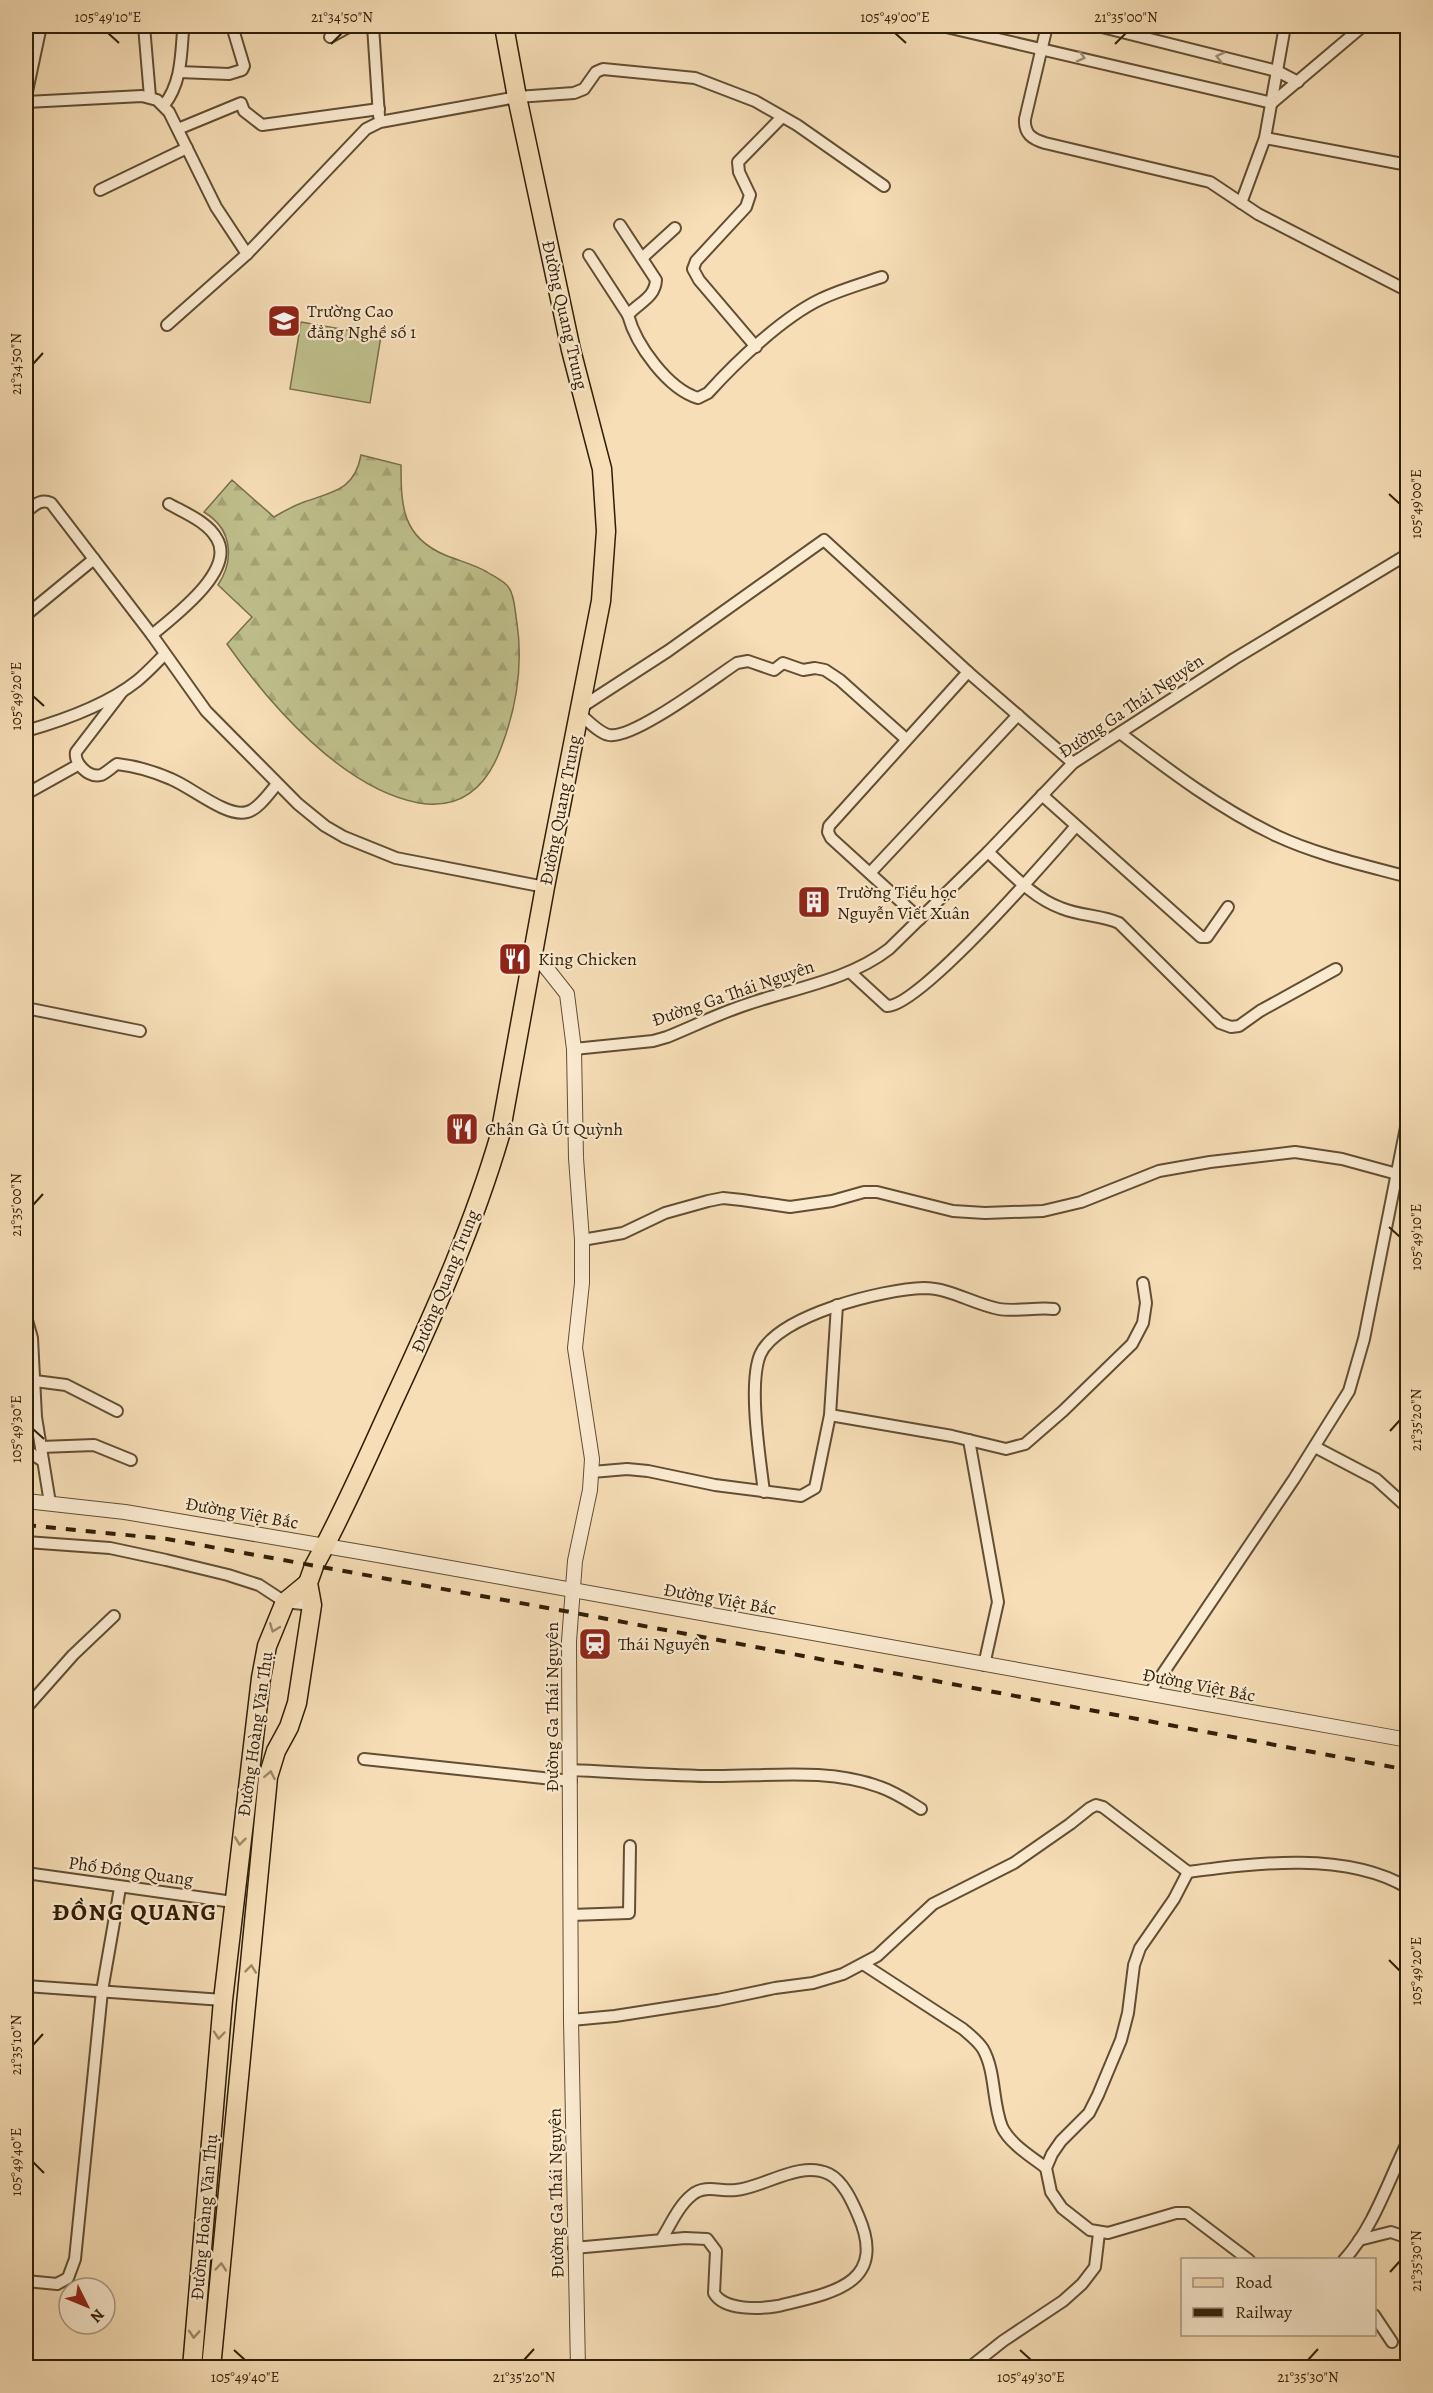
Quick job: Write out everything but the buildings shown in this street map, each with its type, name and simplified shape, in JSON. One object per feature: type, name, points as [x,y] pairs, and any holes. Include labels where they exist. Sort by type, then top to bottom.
[{"type":"main road","name":"Đường Quang Trung","points":[[311,1574],[423,1338],[483,1187],[500,1135],[545,887],[602,601],[606,531],[602,469],[571,350],[504,26]]},
{"type":"main road","name":"Đường Hoàng Văn Thụ","points":[[192,2367],[206,2174],[223,2000],[261,1678],[267,1646],[285,1602],[311,1574]]},
{"type":"main road","name":"Đường Hoàng Văn Thụ","points":[[212,2367],[268,1777],[276,1751],[289,1727],[297,1703],[312,1605],[311,1574]]},
{"type":"main road","points":[[206,2174],[230,2175]]},
{"type":"street","points":[[26,96],[41,26]]},
{"type":"street","points":[[144,26],[150,97]]},
{"type":"street","points":[[179,72],[229,74],[242,70],[244,66],[232,26]]},
{"type":"street","points":[[330,37],[350,26]]},
{"type":"street","points":[[373,26],[380,122]]},
{"type":"street","points":[[942,26],[1272,103]]},
{"type":"street","points":[[1047,26],[1025,120],[1025,127],[1030,136],[1045,143],[1210,182],[1258,214],[1407,291]]},
{"type":"street","points":[[1098,26],[1277,71],[1298,82]]},
{"type":"street","points":[[1241,203],[1265,138],[1285,26]]},
{"type":"street","points":[[1272,103],[1363,26]]},
{"type":"street","points":[[164,105],[174,90],[179,72],[183,31]]},
{"type":"street","points":[[167,325],[248,254],[366,129],[380,122],[517,97],[574,93],[584,89],[596,72],[603,69],[694,78],[756,101],[884,186]]},
{"type":"street","points":[[26,102],[150,97],[164,105],[188,148],[216,207],[248,254]]},
{"type":"street","points":[[178,129],[241,103],[244,111],[262,125],[379,109]]},
{"type":"street","points":[[756,347],[699,280],[693,269],[696,261],[746,207],[750,195],[739,172],[738,162],[782,117]]},
{"type":"street","points":[[1265,138],[1407,165]]},
{"type":"street","points":[[100,190],[188,148]]},
{"type":"street","points":[[620,225],[656,280],[656,290],[635,306],[628,315]]},
{"type":"street","points":[[642,258],[675,228]]},
{"type":"street","points":[[590,255],[628,315],[640,345],[663,374],[686,395],[698,398],[708,393],[756,347],[789,320],[819,300],[882,277]]},
{"type":"street","points":[[26,512],[39,502],[46,500],[51,503],[152,635],[206,711],[298,804],[325,826],[367,847],[396,858],[545,887]]},
{"type":"street","points":[[152,635],[188,605],[207,583],[222,553],[221,546],[212,532],[169,504]]},
{"type":"street","points":[[906,739],[840,680],[825,670],[815,668],[803,670],[783,663],[774,670],[748,661],[737,663],[648,723],[614,735],[605,733],[580,711],[824,540],[968,672],[1073,763]]},
{"type":"street","name":"Đường Ga Thái Nguyên","points":[[574,1049],[660,1039],[747,1004],[850,972],[875,960],[988,852],[1073,763],[1234,659],[1407,554]]},
{"type":"street","points":[[26,615],[94,559]]},
{"type":"street","points":[[26,731],[52,724],[122,692],[139,680],[165,654]]},
{"type":"street","points":[[920,919],[831,838],[828,832],[829,826],[968,672]]},
{"type":"street","points":[[122,692],[76,752],[75,758],[78,765],[97,776],[117,764],[170,778],[221,807],[240,814],[250,812],[278,784]]},
{"type":"street","points":[[870,873],[1018,715]]},
{"type":"street","points":[[1120,733],[1216,803],[1277,836],[1320,852],[1407,877]]},
{"type":"street","points":[[26,794],[78,765]]},
{"type":"street","points":[[1042,795],[1201,937],[1207,938],[1228,907]]},
{"type":"street","points":[[850,972],[883,1004],[892,1007],[928,982],[959,954],[1076,826]]},
{"type":"street","points":[[988,852],[1042,899],[1061,909],[1119,923],[1220,1023],[1231,1027],[1239,1026],[1260,1011],[1336,969]]},
{"type":"street","name":"Đường Ga Thái Nguyên","points":[[533,951],[567,994],[574,1049],[576,1158],[582,1240],[582,1283],[575,1348],[590,1444],[592,1472],[575,1561],[569,1641],[571,2020],[578,2367]]},
{"type":"street","points":[[26,1008],[140,1031]]},
{"type":"street","points":[[1149,1694],[1315,1447],[1349,1391],[1380,1261],[1407,1117]]},
{"type":"street","points":[[582,1240],[623,1233],[676,1209],[723,1198],[790,1207],[832,1201],[864,1192],[877,1192],[953,1211],[985,1213],[1043,1211],[1081,1202],[1159,1171],[1210,1162],[1295,1152],[1342,1159],[1407,1177]]},
{"type":"street","points":[[830,1415],[969,1440],[1006,1449],[1025,1444],[1132,1344],[1143,1323],[1146,1303],[1143,1283]]},
{"type":"street","points":[[764,1492],[756,1425],[758,1362],[768,1343],[787,1328],[837,1305],[887,1292],[926,1288],[946,1291],[1001,1309],[1053,1308]]},
{"type":"street","points":[[592,1472],[627,1469],[648,1471],[715,1485],[801,1496],[815,1488],[830,1415],[837,1305]]},
{"type":"street","points":[[26,1317],[32,1338],[36,1417],[50,1503]]},
{"type":"street","points":[[35,1381],[66,1385],[117,1411]]},
{"type":"street","points":[[969,1440],[998,1602],[984,1665]]},
{"type":"street","points":[[41,1447],[94,1445],[131,1460]]},
{"type":"street","points":[[1315,1447],[1376,1479],[1407,1508]]},
{"type":"street","points":[[26,1450],[43,1461]]},
{"type":"street","name":"Đường Việt Bắc","points":[[26,1501],[125,1512],[326,1546],[1407,1740]]},
{"type":"street","points":[[26,1542],[80,1544],[166,1560],[259,1585],[285,1602],[312,1605]]},
{"type":"street","points":[[26,1708],[73,1655],[114,1616]]},
{"type":"street","points":[[364,1760],[571,1775],[776,1774],[839,1778],[863,1781],[882,1787],[921,1809]]},
{"type":"street","points":[[571,2020],[664,2009],[813,1983],[843,1974],[878,1956],[933,1904],[1014,1863],[1096,1805],[1103,1807],[1188,1872],[1254,1864],[1340,1866],[1368,1871],[1407,1888]]},
{"type":"street","points":[[571,1915],[629,1913],[630,1846]]},
{"type":"street","points":[[1188,1872],[1174,1899],[1140,1948],[1134,1965],[1128,2013],[1121,2040],[1098,2096],[1089,2113],[1061,2141],[1052,2154],[1047,2168],[1051,2192],[1062,2208],[1090,2230],[1099,2233],[1122,2229],[1176,2213],[1187,2213],[1247,2258]]},
{"type":"street","name":"Phố Đồng Quang","points":[[26,1873],[120,1888],[233,1902]]},
{"type":"street","points":[[26,2281],[57,2284],[68,2278],[75,2259],[102,1991],[120,1888]]},
{"type":"street","points":[[863,1964],[963,2029],[978,2043],[987,2059],[1003,2127],[1014,2141],[1047,2168]]},
{"type":"street","points":[[26,1986],[223,2000]]},
{"type":"street","points":[[1345,2258],[1359,2241],[1407,2141]]},
{"type":"street","points":[[574,2248],[701,2237],[707,2239],[716,2251],[714,2293],[717,2298],[741,2307],[761,2310],[838,2289],[854,2281],[862,2271],[867,2258],[867,2245],[859,2217],[850,2199],[835,2178],[819,2171],[798,2172],[739,2190],[703,2189],[692,2194],[682,2205],[661,2240]]},
{"type":"street","points":[[1359,2241],[1392,2232],[1407,2238]]},
{"type":"street","points":[[972,2366],[1003,2341],[1063,2301],[1082,2284],[1095,2267],[1099,2233]]},
{"type":"street","points":[[1376,2318],[1392,2342]]},
{"type":"green space","points":[[301,322],[381,336],[370,403],[290,389]]},
{"type":"green space","points":[[361,455],[401,465],[402,494],[407,519],[420,539],[431,548],[499,579],[509,588],[514,600],[519,639],[519,671],[511,718],[501,748],[488,774],[471,792],[448,803],[419,803],[391,795],[363,781],[336,763],[264,693],[227,644],[252,617],[218,585],[227,565],[228,545],[220,527],[204,512],[232,480],[274,517],[296,505],[341,488],[354,476]]},
{"type":"railway","points":[[26,1525],[167,1539],[570,1612],[1408,1770]]},
{"type":"place","name":"Trường Cao đẳng Nghề số 1","points":[[284,321]]},
{"type":"place","name":"Trường Tiểu học Nguyễn Viết Xuân","points":[[814,902]]},
{"type":"place","name":"King Chicken","points":[[515,959]]},
{"type":"place","name":"Chân Gà Út Quỳnh","points":[[462,1129]]},
{"type":"place","name":"Thái Nguyên","points":[[595,1644]]},
{"type":"district","name":"ĐỒNG QUANG","points":[[135,1912]]}]
